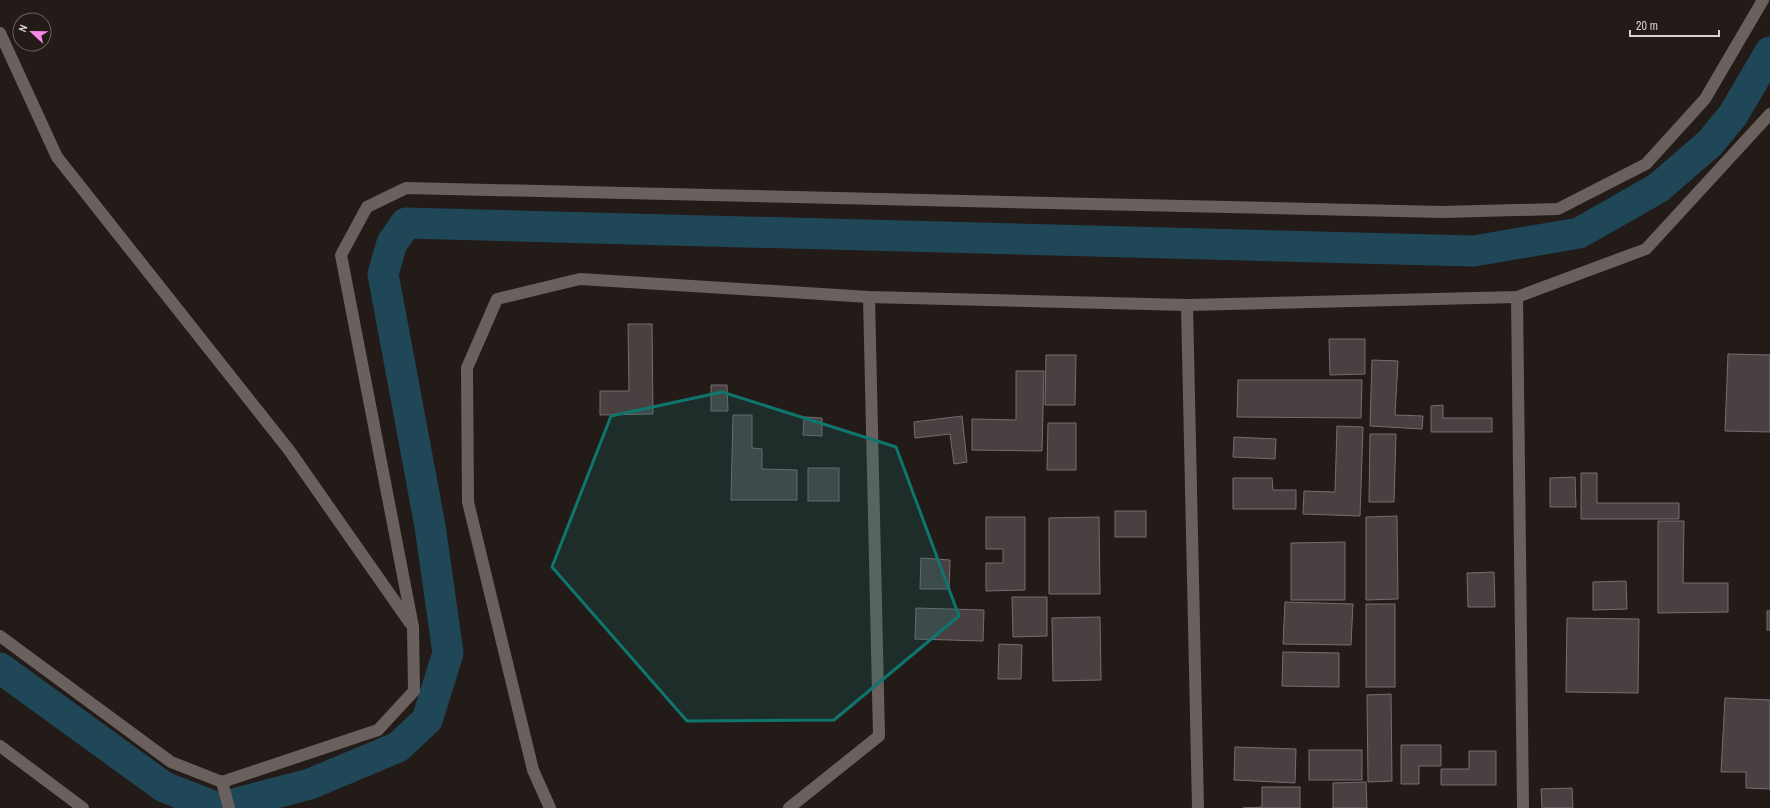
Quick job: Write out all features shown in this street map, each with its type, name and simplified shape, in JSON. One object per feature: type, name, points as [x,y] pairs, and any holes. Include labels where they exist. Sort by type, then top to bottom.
[{"type":"street","points":[[0,636],[171,762],[222,782],[378,730],[414,692],[413,627],[341,255],[367,207],[406,188],[1442,212],[1558,209],[1646,164],[1705,99],[1763,0]]},
{"type":"street","points":[[0,33],[58,157],[289,450],[413,627]]},
{"type":"street","points":[[550,808],[533,770],[468,502],[467,368],[497,299],[580,279],[868,297],[1187,305],[1517,298],[1646,249],[1770,114]]},
{"type":"street","points":[[789,808],[879,736],[868,297]]},
{"type":"street","points":[[1517,298],[1523,808]]},
{"type":"street","points":[[1187,305],[1198,808]]},
{"type":"street","points":[[0,747],[83,808]]},
{"type":"street","points":[[222,782],[229,808]]},
{"type":"highlighted area","points":[[722,392],[896,447],[959,616],[834,720],[687,721],[552,567],[611,416]]},
{"type":"building","points":[[628,324],[652,324],[653,414],[600,415],[600,391],[629,391]]},
{"type":"building","points":[[1329,339],[1365,339],[1365,374],[1330,375]]},
{"type":"building","points":[[1728,354],[1770,355],[1770,432],[1725,431]]},
{"type":"building","points":[[1046,355],[1076,355],[1075,405],[1045,405]]},
{"type":"building","points":[[1372,360],[1398,361],[1395,415],[1423,416],[1422,429],[1370,426]]},
{"type":"building","points":[[1016,371],[1044,371],[1042,451],[972,450],[972,419],[1016,420]]},
{"type":"building","points":[[1238,380],[1362,380],[1361,418],[1237,417]]},
{"type":"building","points":[[711,385],[727,385],[728,411],[711,411]]},
{"type":"building","points":[[1443,405],[1443,418],[1492,418],[1492,432],[1431,432],[1431,406]]},
{"type":"building","points":[[733,415],[752,415],[752,448],[762,449],[762,469],[797,470],[797,500],[731,500]]},
{"type":"building","points":[[962,416],[967,462],[954,464],[950,434],[915,438],[914,422]]},
{"type":"building","points":[[804,417],[822,418],[822,436],[803,435]]},
{"type":"building","points":[[1048,423],[1076,423],[1076,470],[1047,470]]},
{"type":"building","points":[[1337,426],[1363,427],[1360,516],[1303,514],[1304,491],[1335,492]]},
{"type":"building","points":[[1370,434],[1396,434],[1394,502],[1369,502]]},
{"type":"building","points":[[1234,437],[1276,439],[1275,459],[1233,457]]},
{"type":"building","points":[[808,468],[839,468],[839,501],[808,501]]},
{"type":"building","points":[[1581,473],[1597,473],[1597,503],[1679,503],[1679,519],[1581,519]]},
{"type":"building","points":[[1575,477],[1576,507],[1550,507],[1550,478]]},
{"type":"building","points":[[1233,478],[1272,478],[1273,490],[1296,490],[1296,509],[1233,509]]},
{"type":"building","points":[[1115,511],[1146,511],[1146,537],[1115,537]]},
{"type":"building","points":[[1397,516],[1398,599],[1366,600],[1366,517]]},
{"type":"building","points":[[986,517],[1025,517],[1025,590],[986,591],[986,563],[1003,563],[1003,549],[986,549]]},
{"type":"building","points":[[1099,517],[1100,594],[1049,594],[1049,518]]},
{"type":"building","points":[[1658,521],[1684,521],[1683,583],[1728,583],[1728,612],[1658,613]]},
{"type":"building","points":[[1345,542],[1345,600],[1291,600],[1291,543]]},
{"type":"building","points":[[921,558],[950,560],[949,589],[920,589]]},
{"type":"building","points":[[1494,572],[1495,607],[1468,607],[1467,573]]},
{"type":"building","points":[[1626,581],[1627,609],[1593,610],[1593,582]]},
{"type":"building","points":[[1012,597],[1047,597],[1047,636],[1013,637]]},
{"type":"building","points":[[1285,602],[1353,604],[1351,645],[1283,644]]},
{"type":"building","points":[[1366,604],[1395,604],[1395,687],[1366,687]]},
{"type":"building","points":[[916,608],[984,610],[983,641],[915,639]]},
{"type":"building","points":[[1767,611],[1770,611],[1770,630],[1767,630]]},
{"type":"building","points":[[1100,617],[1101,680],[1053,681],[1052,618]]},
{"type":"building","points":[[1567,618],[1639,619],[1638,693],[1566,692]]},
{"type":"building","points":[[999,644],[1022,645],[1021,679],[998,679]]},
{"type":"building","points":[[1283,652],[1339,653],[1339,687],[1282,686]]},
{"type":"building","points":[[1391,694],[1392,781],[1368,782],[1367,695]]},
{"type":"building","points":[[1725,698],[1770,700],[1770,789],[1746,788],[1746,772],[1721,772]]},
{"type":"building","points":[[1401,745],[1441,745],[1441,766],[1419,766],[1419,784],[1401,784]]},
{"type":"building","points":[[1235,747],[1296,749],[1295,783],[1234,780]]},
{"type":"building","points":[[1309,750],[1362,750],[1362,780],[1309,780]]},
{"type":"building","points":[[1469,751],[1496,751],[1496,785],[1441,785],[1441,769],[1469,769]]},
{"type":"building","points":[[1366,782],[1367,808],[1333,808],[1333,783]]},
{"type":"building","points":[[1262,787],[1300,787],[1300,808],[1243,808],[1262,807]]},
{"type":"building","points":[[1572,788],[1573,808],[1542,808],[1541,789]]},
{"type":"waterway","points":[[218,808],[310,784],[398,747],[427,720],[448,653],[430,526],[383,274],[392,243],[406,223],[1474,251],[1579,233],[1658,188],[1710,143],[1733,115],[1770,52]]},
{"type":"waterway","points":[[0,668],[164,787],[218,808]]}]
